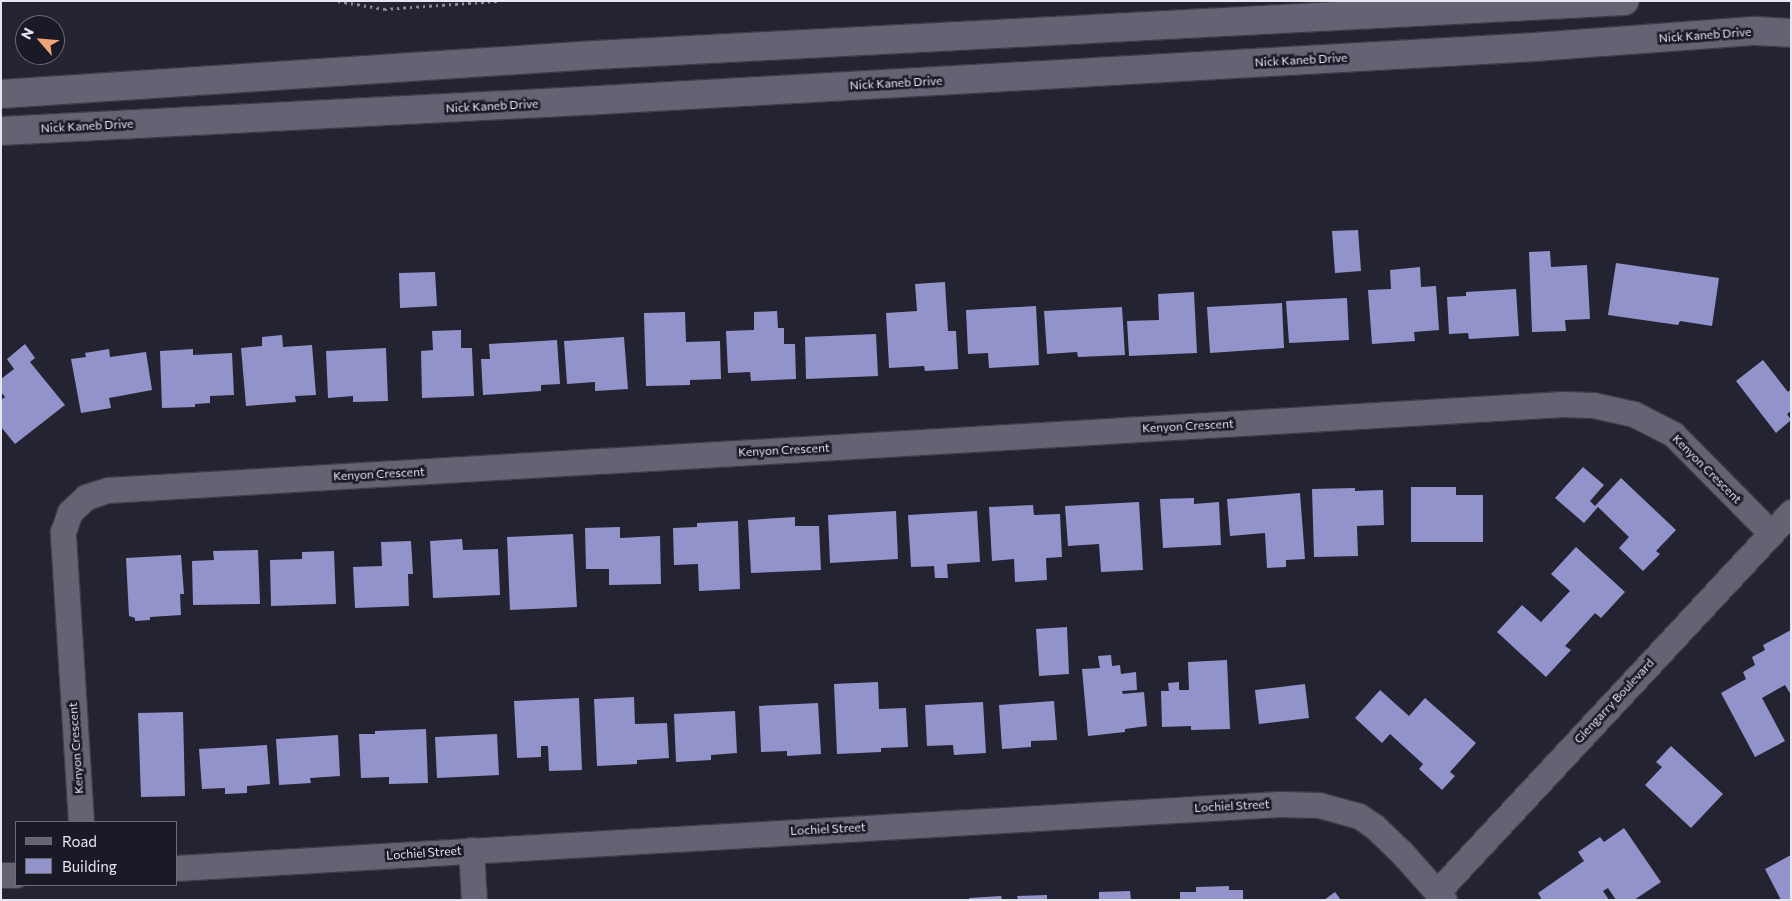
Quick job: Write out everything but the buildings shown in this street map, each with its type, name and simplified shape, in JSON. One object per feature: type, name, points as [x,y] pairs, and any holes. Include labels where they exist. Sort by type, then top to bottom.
[{"type":"street","points":[[1,94],[595,55],[1625,1]]},
{"type":"street","name":"Nick Kaneb Drive","points":[[1,131],[620,99],[1535,47],[1755,31],[1791,32]]},
{"type":"street","name":"Kenyon Crescent","points":[[81,821],[63,532],[70,512],[86,497],[108,490],[1542,406],[1593,405],[1634,414],[1673,434],[1770,532]]},
{"type":"street","name":"Glengarry Boulevard","points":[[1441,895],[1770,532],[1791,512]]},
{"type":"street","name":"Lochiel Street","points":[[178,868],[1280,804],[1319,805],[1350,813],[1374,826],[1441,895]]},
{"type":"street","points":[[471,850],[474,900]]},
{"type":"street","points":[[1,876],[15,875]]},
{"type":"path","points":[[338,1],[384,9],[497,1]]}]
